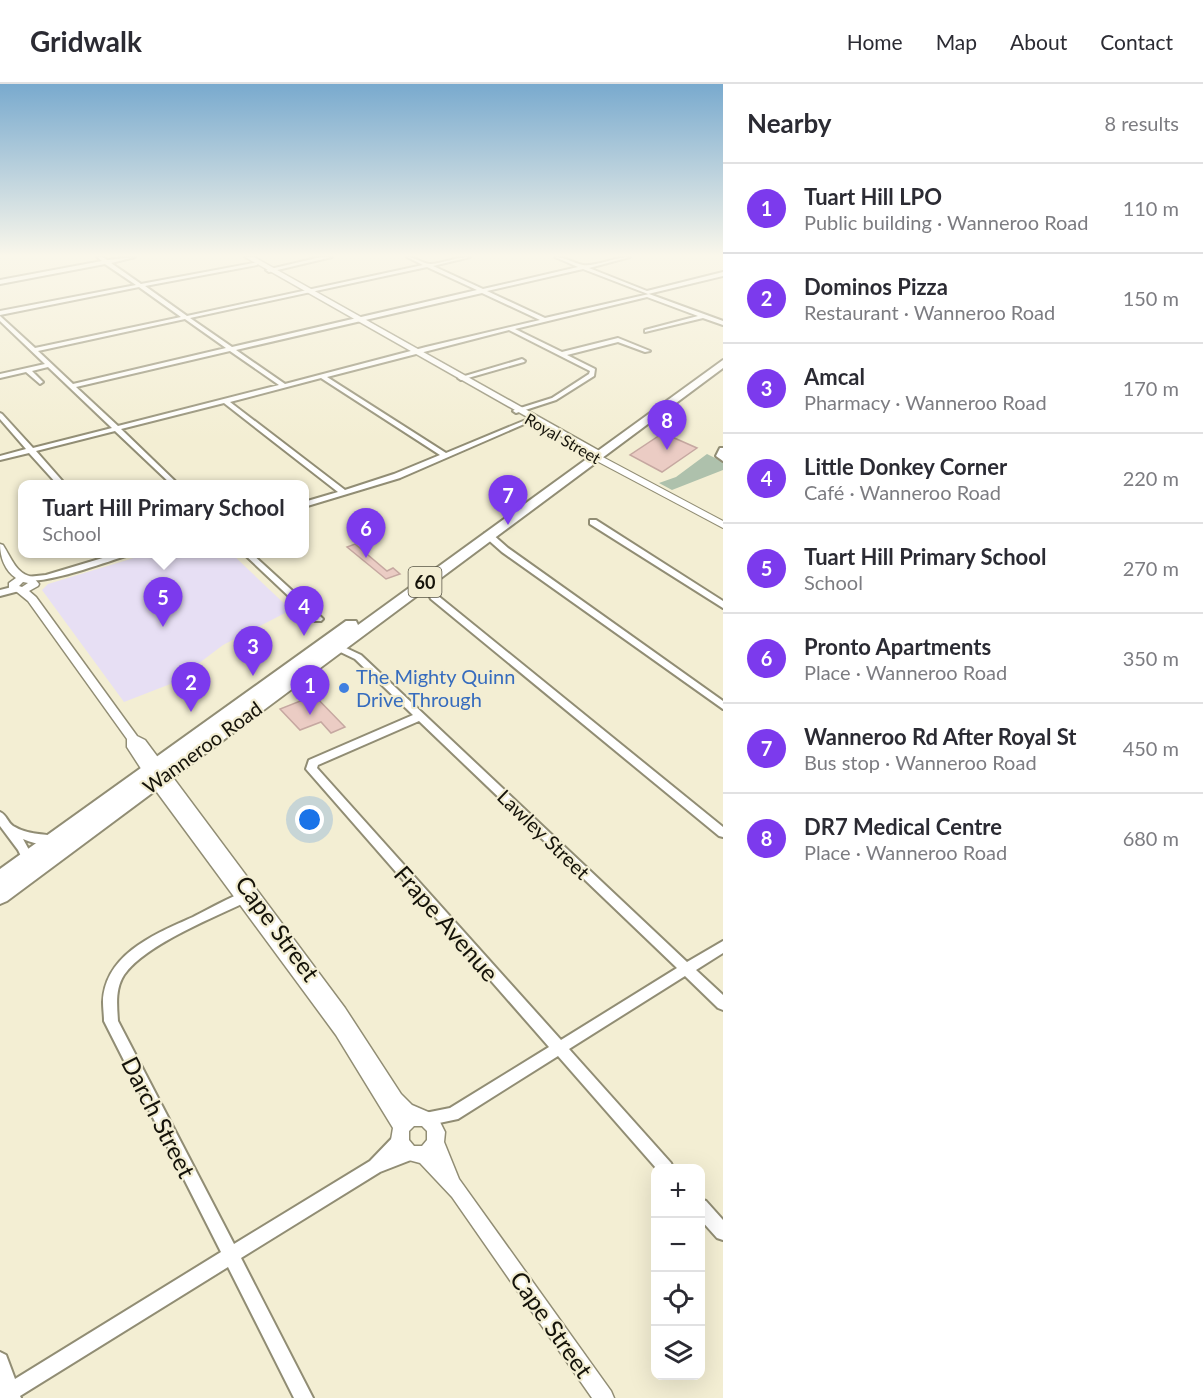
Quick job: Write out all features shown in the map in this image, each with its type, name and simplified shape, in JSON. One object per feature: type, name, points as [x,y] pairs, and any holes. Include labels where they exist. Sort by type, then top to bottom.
[{"type":"highway","name":"60","points":[[327,650],[723,356]]},
{"type":"highway","name":"60","points":[[327,650],[474,546],[594,453],[723,363]]},
{"type":"highway","points":[[258,699],[327,650]]},
{"type":"highway","name":"Wanneroo Road","points":[[0,896],[133,798],[174,752],[219,719],[258,699]]},
{"type":"highway","name":"Wanneroo Road","points":[[0,879],[53,840],[156,773],[258,699]]},
{"type":"main road","name":"Royal Street","points":[[356,318],[723,525]]},
{"type":"street","points":[[0,318],[171,480]]},
{"type":"street","points":[[34,350],[183,318]]},
{"type":"street","points":[[185,318],[284,386]]},
{"type":"street","points":[[72,386],[366,318]]},
{"type":"street","points":[[647,331],[694,318]]},
{"type":"street","points":[[0,458],[543,319]]},
{"type":"street","points":[[510,328],[593,370],[592,375],[554,399],[519,410]]},
{"type":"street","points":[[563,354],[618,340],[647,351]]},
{"type":"street","points":[[461,378],[522,361]]},
{"type":"street","points":[[0,376],[49,365]]},
{"type":"street","points":[[27,369],[40,382]]},
{"type":"street","points":[[321,376],[445,455]]},
{"type":"street","points":[[225,401],[344,493]]},
{"type":"street","points":[[0,415],[57,480]]},
{"type":"street","points":[[309,504],[397,476],[534,419]]},
{"type":"street","points":[[723,450],[720,456],[723,459]]},
{"type":"street","points":[[593,522],[723,605]]},
{"type":"street","points":[[488,535],[505,550],[723,706]]},
{"type":"street","points":[[474,546],[488,544],[505,550]]},
{"type":"street","name":"Cape Street","points":[[0,547],[24,586],[138,742],[133,747],[156,773],[339,1013],[395,1099],[406,1110],[434,1126],[418,1142]]},
{"type":"street","points":[[0,592],[110,558]]},
{"type":"street","points":[[252,558],[318,619]]},
{"type":"street","name":"Cape Street","points":[[0,559],[24,586]]},
{"type":"street","points":[[434,597],[723,833]]},
{"type":"street","name":"Lawley Street","points":[[327,650],[365,664],[723,1004]]},
{"type":"street","name":"Frape Avenue","points":[[421,716],[313,763],[311,769],[558,1050],[662,1164]]},
{"type":"street","points":[[138,742],[160,752],[174,752]]},
{"type":"street","name":"Cape Street","points":[[156,773],[170,800],[249,896],[418,1142],[458,1191],[604,1398]]},
{"type":"street","points":[[133,798],[150,794],[170,800]]},
{"type":"street","points":[[3,821],[27,837],[53,840]]},
{"type":"street","points":[[3,821],[24,846],[28,859]]},
{"type":"street","name":"Darch Street","points":[[249,896],[138,950],[114,981],[108,1007],[111,1021],[304,1398]]},
{"type":"street","points":[[0,1361],[8,1396],[375,1166],[418,1142],[453,1114],[723,946]]},
{"type":"street","points":[[418,1142],[407,1120],[453,1114]]},
{"type":"street","points":[[705,1212],[723,1232]]},
{"type":"shaded area","points":[[134,558],[236,558],[291,610],[223,645],[173,683],[124,702],[42,590],[48,584]]},
{"type":"green space","points":[[707,454],[723,462],[723,470],[672,490],[659,483],[676,477]]},
{"type":"building","points":[[663,433],[697,448],[662,472],[630,455]]},
{"type":"building","points":[[355,544],[387,571],[393,568],[400,574],[386,579],[347,547]]},
{"type":"building","points":[[311,692],[345,727],[331,733],[321,722],[300,730],[280,709],[303,700],[300,697]]},
{"type":"place","name":"DR7 Medical Centre","points":[[667,450]]},
{"type":"place","name":"Wanneroo Rd After Royal St","points":[[508,525]]},
{"type":"place","name":"Pronto Apartments","points":[[366,558]]},
{"type":"place","name":"Tuart Hill Primary School","points":[[163,627]]},
{"type":"place","name":"Little Donkey Corner","points":[[304,636]]},
{"type":"place","name":"Amcal","points":[[253,676]]},
{"type":"place","name":"The Mighty Quinn Drive Through","points":[[344,688]]},
{"type":"place","name":"Dominos Pizza","points":[[191,712]]},
{"type":"place","name":"Tuart Hill LPO","points":[[310,715]]}]
